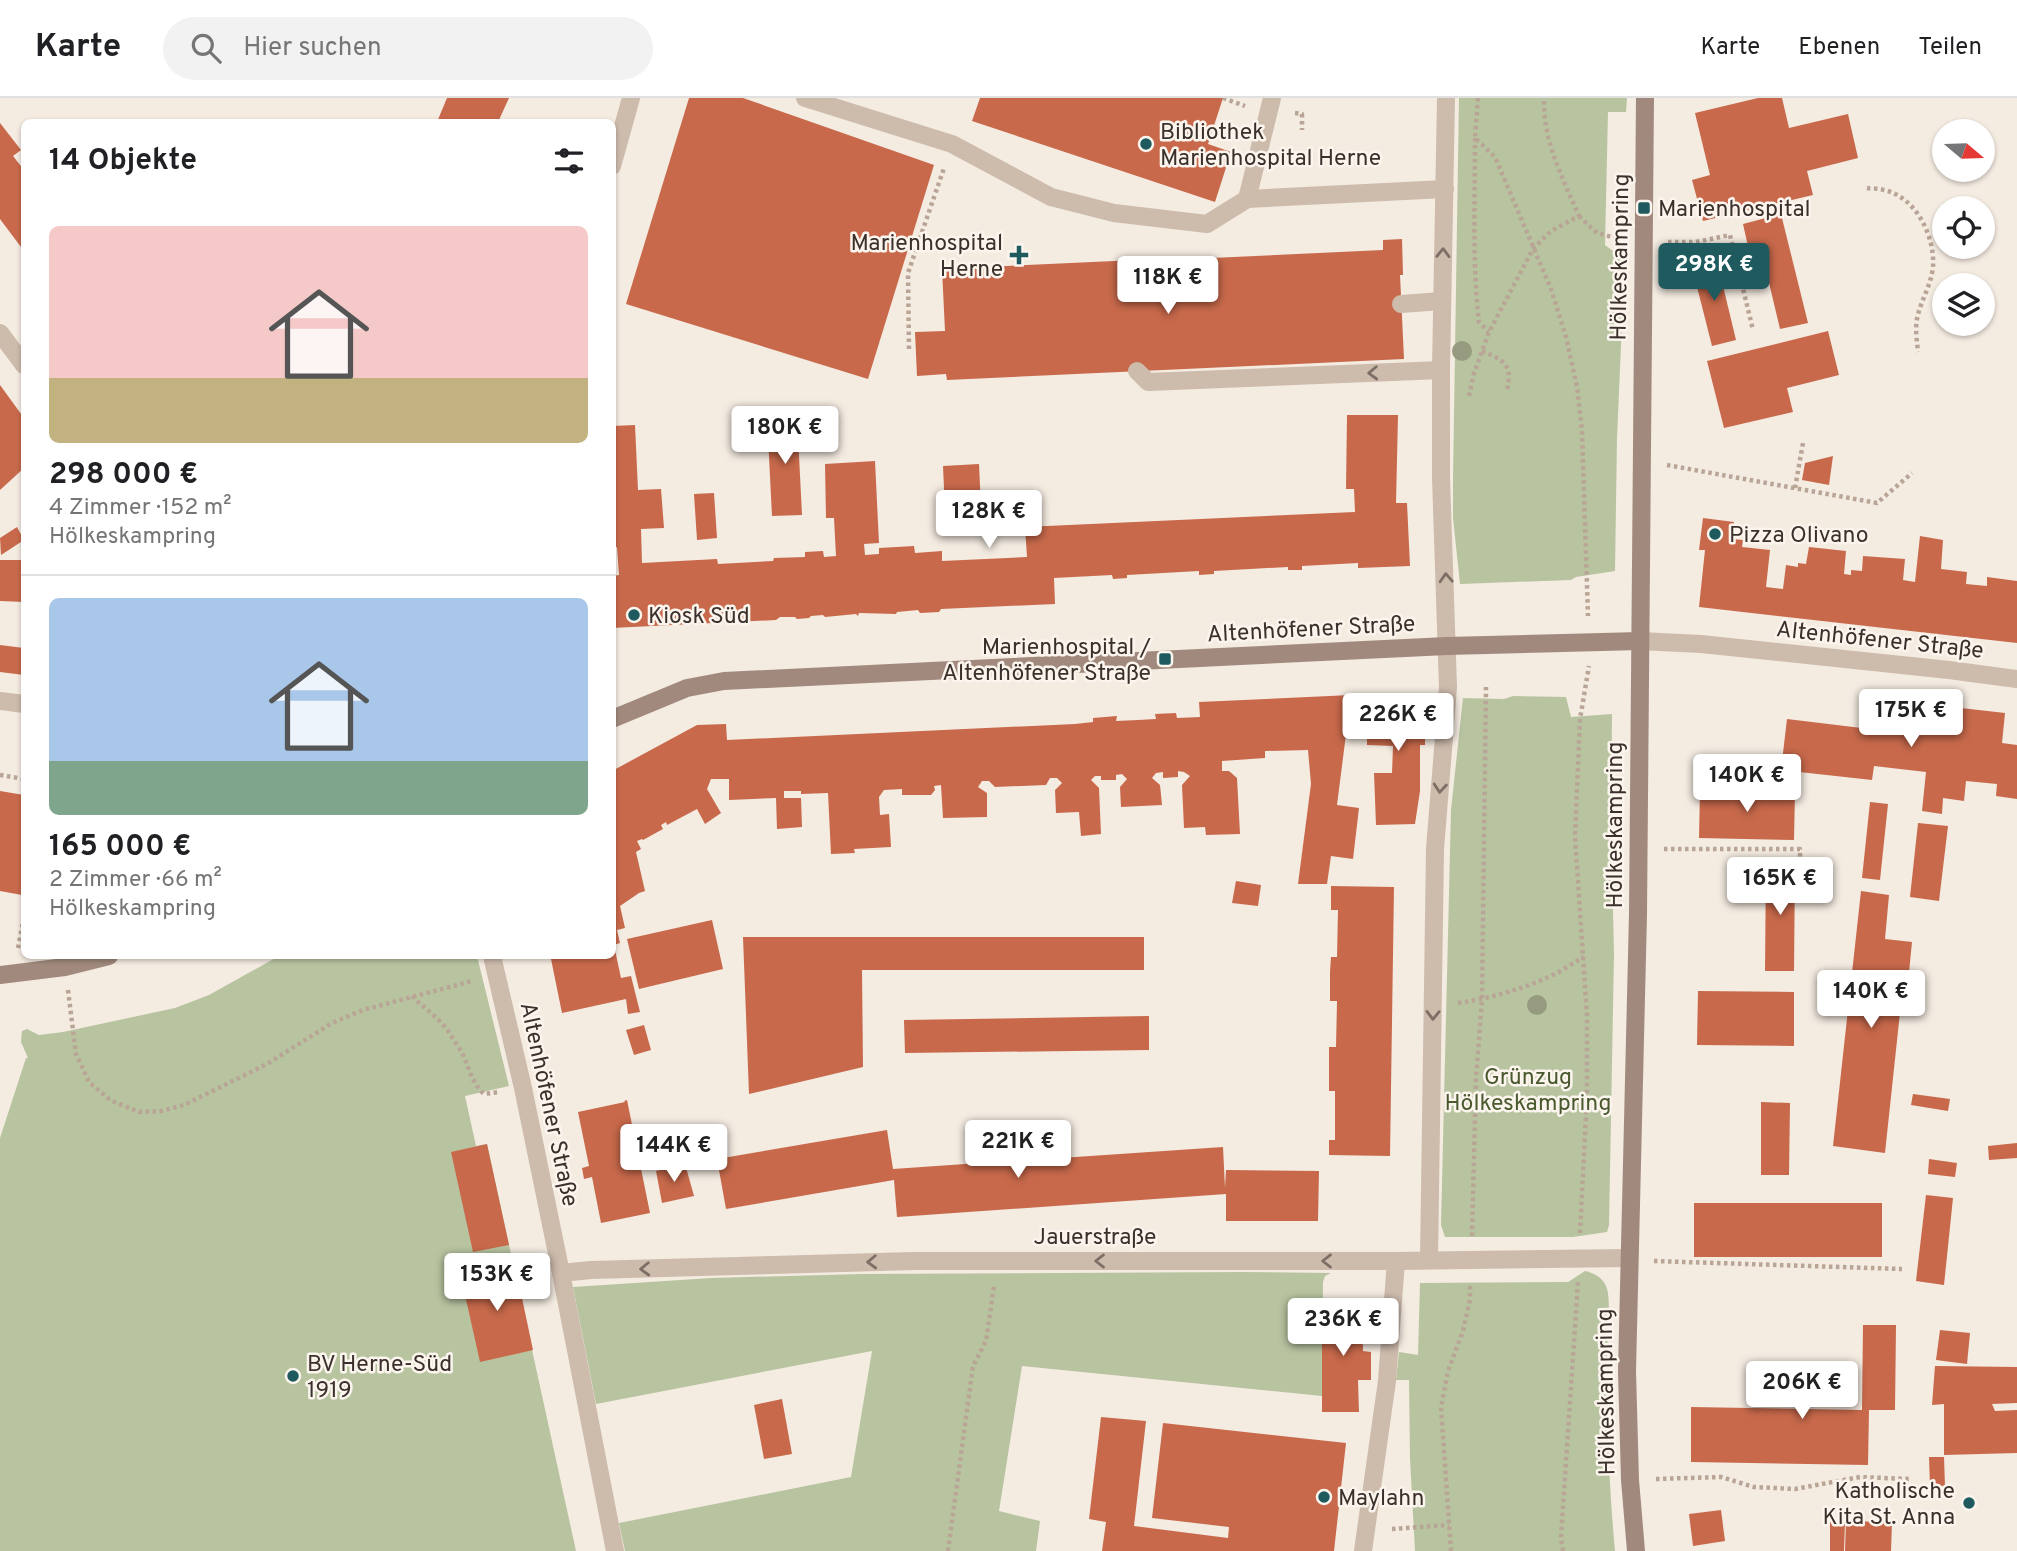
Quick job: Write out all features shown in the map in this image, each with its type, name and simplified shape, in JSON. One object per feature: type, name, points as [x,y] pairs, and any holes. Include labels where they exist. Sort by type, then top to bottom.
[{"type":"street","points":[[616,152],[631,98]]},
{"type":"street","points":[[805,98],[952,144],[1051,197],[1114,213],[1207,224],[1247,199],[1445,189]]},
{"type":"street","points":[[1247,199],[1272,98]]},
{"type":"street","points":[[1429,1260],[1435,849],[1448,687],[1441,478],[1446,98]]},
{"type":"street","name":"Hölkeskampring","points":[[1636,1551],[1630,1480],[1627,1371],[1639,849],[1645,98]]},
{"type":"street","points":[[1401,304],[1443,301]]},
{"type":"street","points":[[0,333],[21,361]]},
{"type":"street","points":[[1137,371],[1148,382],[1441,370]]},
{"type":"street","name":"Altenhöfener Straße","points":[[616,717],[687,688],[724,681],[1447,646],[1640,642],[1701,644],[2017,680]]},
{"type":"street","points":[[0,701],[21,704]]},
{"type":"street","points":[[0,975],[65,967],[97,959]]},
{"type":"street","name":"Altenhöfener Straße","points":[[493,959],[523,1088],[615,1551]]},
{"type":"street","name":"Jauerstraße","points":[[561,1273],[900,1261],[1629,1258]]},
{"type":"street","points":[[1363,1551],[1387,1381],[1396,1261]]},
{"type":"path","points":[[1223,98],[1234,103]]},
{"type":"path","points":[[1478,98],[1475,138],[1476,300],[1479,322],[1489,332]]},
{"type":"path","points":[[1544,98],[1545,124],[1550,146],[1579,216],[1597,233],[1625,240]]},
{"type":"path","points":[[1475,138],[1495,157],[1551,289],[1566,337],[1577,387],[1584,477],[1588,617]]},
{"type":"path","points":[[909,349],[908,273],[952,144]]},
{"type":"path","points":[[1867,188],[1886,190],[1908,202],[1921,218],[1931,242],[1933,266],[1917,317],[1918,352]]},
{"type":"path","points":[[1468,401],[1474,373],[1489,332],[1533,249],[1551,231],[1579,216]]},
{"type":"path","points":[[1668,242],[1696,243],[1730,235],[1752,330]]},
{"type":"path","points":[[1482,351],[1497,357],[1507,366],[1511,376],[1507,390]]},
{"type":"path","points":[[1795,488],[1803,443]]},
{"type":"path","points":[[1691,470],[1877,503],[1912,473]]},
{"type":"path","points":[[1580,1234],[1587,1096],[1584,957],[1574,837],[1580,719],[1590,665]]},
{"type":"path","points":[[1472,1248],[1476,1079],[1482,999],[1486,687]]},
{"type":"path","points":[[0,775],[21,778]]},
{"type":"path","points":[[1639,849],[1800,849],[1800,873],[1815,878]]},
{"type":"path","points":[[1433,1007],[1482,999],[1534,983],[1584,957]]},
{"type":"path","points":[[65,967],[76,1054],[89,1082],[110,1100],[139,1112],[161,1111],[184,1105],[267,1064],[332,1023],[363,1010],[497,975]]},
{"type":"path","points":[[412,996],[434,1014],[447,1030],[463,1056],[475,1085],[484,1094],[523,1088]]},
{"type":"path","points":[[1629,1258],[1657,1262],[1902,1269]]},
{"type":"path","points":[[948,1551],[973,1366],[986,1341],[992,1310],[995,1261]]},
{"type":"path","points":[[1563,1551],[1561,1537],[1578,1271]]},
{"type":"path","points":[[1451,1551],[1441,1407],[1448,1371],[1463,1331],[1470,1300],[1471,1280]]},
{"type":"path","points":[[1630,1480],[1721,1477],[1754,1487],[1795,1489],[1860,1477],[1909,1479]]},
{"type":"path","points":[[1367,1531],[1449,1525]]},
{"type":"green space","points":[[1459,98],[1627,98],[1626,112],[1608,112],[1605,245],[1613,251],[1625,253],[1617,438],[1615,571],[1571,580],[1460,584],[1453,518]]},
{"type":"green space","name":"Grünzug Hölkeskampring","points":[[1513,696],[1566,697],[1571,717],[1612,714],[1614,954],[1609,1225],[1607,1232],[1573,1237],[1445,1237],[1441,1225],[1451,810],[1463,698],[1504,699]]},
{"type":"green space","points":[[274,959],[478,959],[509,1086],[465,1096],[476,1146],[487,1144],[576,1551],[0,1551],[0,1138],[28,1058],[21,1042],[22,1031],[27,1029],[39,1035],[63,1032],[175,1008],[209,995]]},
{"type":"green space","points":[[1585,1271],[1602,1280],[1609,1300],[1608,1430],[1615,1551],[1415,1551],[1409,1380],[1396,1380],[1399,1352],[1418,1355],[1420,1283],[1568,1282]]},
{"type":"green space","points":[[1331,1273],[1325,1276],[1323,1282],[1322,1396],[1022,1366],[999,1511],[1040,1521],[1036,1551],[625,1551],[619,1523],[851,1477],[872,1351],[596,1404],[573,1287],[711,1278],[862,1274]]},
{"type":"building","points":[[447,98],[509,98],[499,119],[438,119]]},
{"type":"building","points":[[689,98],[743,98],[934,165],[868,379],[626,304]]},
{"type":"building","points":[[980,98],[1223,98],[1208,144],[1231,152],[1215,202],[972,121]]},
{"type":"building","points":[[1758,98],[1782,98],[1789,128],[1848,114],[1858,158],[1807,171],[1813,195],[1703,221],[1692,180],[1710,175],[1695,113]]},
{"type":"building","points":[[0,123],[21,150],[13,156],[21,166],[21,247],[0,219]]},
{"type":"building","points":[[1781,214],[1808,323],[1780,329],[1766,270],[1754,273],[1743,224]]},
{"type":"building","points":[[1402,239],[1403,275],[1400,275],[1404,359],[947,380],[946,374],[917,376],[915,332],[945,331],[942,269],[1136,260],[1137,288],[1191,285],[1190,259],[1383,250],[1383,240]]},
{"type":"building","points":[[1717,261],[1736,340],[1712,346],[1692,267]]},
{"type":"building","points":[[1828,331],[1839,375],[1787,388],[1793,412],[1724,428],[1707,361]]},
{"type":"building","points":[[0,385],[21,414],[21,471],[0,490]]},
{"type":"building","points":[[1347,415],[1398,415],[1396,503],[1407,503],[1410,566],[1358,568],[1358,563],[1302,566],[1302,570],[1288,570],[1288,567],[1214,571],[1214,574],[1199,575],[1199,571],[1127,575],[1127,578],[1113,579],[1112,575],[1054,578],[1055,604],[616,628],[616,575],[619,575],[616,547],[616,426],[635,425],[638,490],[661,489],[664,528],[641,529],[642,563],[717,559],[718,564],[773,561],[774,558],[805,557],[805,552],[823,551],[824,557],[836,556],[834,518],[826,518],[825,464],[875,461],[879,543],[864,544],[865,555],[879,554],[879,548],[914,546],[915,553],[942,551],[942,561],[1027,557],[1025,527],[1355,512],[1354,489],[1346,489]]},
{"type":"building","points":[[797,416],[802,515],[772,516],[767,417]]},
{"type":"building","points":[[1833,456],[1829,485],[1802,480],[1805,463]]},
{"type":"building","points":[[979,464],[981,508],[945,510],[943,466]]},
{"type":"building","points":[[714,493],[717,538],[697,540],[694,494]]},
{"type":"building","points":[[1703,518],[1734,522],[1732,539],[1743,540],[1742,547],[1770,550],[1766,587],[1783,589],[1786,565],[1798,567],[1798,563],[1806,564],[1809,547],[1846,551],[1844,574],[1851,575],[1851,570],[1862,571],[1863,556],[1905,559],[1903,580],[1915,582],[1920,536],[1943,540],[1941,569],[1967,572],[1966,584],[1987,586],[1987,577],[2017,581],[2017,643],[1699,607],[1705,550],[1699,550]]},
{"type":"building","points":[[17,527],[21,542],[1,555],[0,538]]},
{"type":"building","points":[[0,560],[21,560],[21,602],[0,601]]},
{"type":"building","points":[[0,645],[21,648],[21,675],[0,672]]},
{"type":"building","points":[[1367,693],[1425,693],[1425,745],[1420,745],[1420,791],[1415,824],[1376,825],[1374,773],[1392,773],[1393,746],[1367,745]]},
{"type":"building","points":[[1351,695],[1337,805],[1359,808],[1353,859],[1331,856],[1327,884],[1298,884],[1311,784],[1308,750],[1265,751],[1265,758],[1222,761],[1222,771],[1229,771],[1237,778],[1240,834],[1206,835],[1205,827],[1184,828],[1182,785],[1190,776],[1178,771],[1178,777],[1163,778],[1163,772],[1156,773],[1152,778],[1160,785],[1162,805],[1121,807],[1120,787],[1127,779],[1122,774],[1116,775],[1116,780],[1101,780],[1101,776],[1095,776],[1091,780],[1099,788],[1101,834],[1081,836],[1079,812],[1056,813],[1055,790],[1062,783],[1057,778],[1050,778],[1046,785],[995,787],[989,781],[982,781],[978,787],[987,793],[987,817],[943,818],[941,785],[934,786],[935,790],[931,795],[902,795],[902,789],[884,790],[879,797],[880,815],[889,814],[891,847],[854,849],[855,853],[831,854],[828,793],[801,794],[801,791],[784,791],[784,798],[801,798],[802,827],[777,829],[776,798],[729,800],[729,779],[711,779],[707,789],[721,813],[705,824],[697,809],[667,825],[666,822],[661,825],[663,829],[637,841],[641,849],[636,852],[645,891],[620,906],[625,928],[617,930],[620,943],[616,944],[616,769],[697,725],[726,724],[727,740],[1075,724],[1093,722],[1093,718],[1117,716],[1116,721],[1156,719],[1155,714],[1176,713],[1177,718],[1200,717],[1199,702]]},
{"type":"building","points":[[1882,699],[2005,713],[2002,743],[2017,745],[2017,799],[1996,796],[1997,784],[1966,781],[1964,801],[1943,798],[1942,814],[1922,811],[1926,772],[1874,766],[1872,780],[1781,770],[1787,719],[1878,730]]},
{"type":"building","points":[[1700,789],[1795,791],[1794,840],[1699,838]]},
{"type":"building","points":[[0,791],[21,794],[21,895],[0,891]]},
{"type":"building","points":[[1870,802],[1888,804],[1880,880],[1862,878]]},
{"type":"building","points":[[1918,823],[1948,826],[1939,901],[1910,897]]},
{"type":"building","points":[[1766,864],[1795,864],[1794,971],[1765,971]]},
{"type":"building","points":[[1236,881],[1261,885],[1258,906],[1232,903]]},
{"type":"building","points":[[1331,886],[1394,887],[1390,1156],[1329,1155],[1329,1140],[1335,1140],[1335,1091],[1329,1091],[1329,1047],[1336,1047],[1337,1001],[1330,1001],[1330,972],[1331,957],[1337,957],[1338,910],[1331,910]]},
{"type":"building","points":[[1861,891],[1889,895],[1885,939],[1912,942],[1906,1003],[1901,1003],[1885,1153],[1833,1146]]},
{"type":"building","points":[[712,920],[723,969],[639,989],[627,939]]},
{"type":"building","points":[[743,937],[1144,937],[1144,970],[862,970],[863,1067],[749,1094]]},
{"type":"building","points":[[616,954],[621,978],[631,976],[640,1012],[628,1014],[626,999],[562,1013],[551,959],[616,959]]},
{"type":"building","points":[[1698,991],[1794,992],[1794,1046],[1697,1045]]},
{"type":"building","points":[[1149,1016],[1149,1050],[905,1053],[904,1020]]},
{"type":"building","points":[[644,1025],[651,1050],[634,1055],[626,1030]]},
{"type":"building","points":[[1913,1094],[1950,1099],[1948,1111],[1911,1105]]},
{"type":"building","points":[[627,1100],[650,1213],[601,1223],[592,1177],[584,1179],[582,1168],[589,1166],[578,1112]]},
{"type":"building","points":[[1761,1102],[1790,1103],[1789,1175],[1761,1175]]},
{"type":"building","points":[[887,1130],[893,1169],[994,1162],[994,1159],[1046,1155],[1046,1159],[1223,1147],[1225,1188],[1226,1170],[1319,1171],[1318,1221],[1226,1221],[1226,1194],[897,1217],[894,1180],[726,1209],[717,1159]]},
{"type":"building","points":[[2017,1143],[2017,1158],[1989,1160],[1988,1146]]},
{"type":"building","points":[[487,1144],[509,1245],[473,1252],[451,1152]]},
{"type":"building","points":[[1929,1159],[1957,1163],[1955,1177],[1928,1174]]},
{"type":"building","points":[[685,1164],[694,1196],[662,1203],[656,1171]]},
{"type":"building","points":[[1926,1195],[1953,1198],[1944,1285],[1916,1281]]},
{"type":"building","points":[[1694,1203],[1882,1203],[1882,1257],[1694,1257]]},
{"type":"building","points":[[515,1265],[533,1350],[480,1362],[461,1277]]},
{"type":"building","points":[[1322,1306],[1362,1306],[1363,1351],[1371,1352],[1371,1380],[1358,1380],[1359,1412],[1322,1412]]},
{"type":"building","points":[[1863,1325],[1896,1325],[1895,1410],[1869,1410],[1868,1465],[1691,1462],[1691,1407],[1862,1410]]},
{"type":"building","points":[[1940,1330],[1970,1333],[1967,1364],[1936,1360]]},
{"type":"building","points":[[1935,1366],[2017,1367],[2017,1403],[1992,1404],[1995,1411],[2017,1410],[2017,1453],[1944,1455],[1944,1404],[1932,1405]]},
{"type":"building","points":[[782,1399],[792,1454],[764,1459],[754,1405]]},
{"type":"building","points":[[1101,1417],[1146,1421],[1134,1526],[1228,1538],[1229,1527],[1152,1518],[1163,1423],[1346,1443],[1334,1551],[1102,1551],[1106,1522],[1089,1519]]},
{"type":"building","points":[[1929,1457],[1944,1457],[1945,1486],[1930,1487]]},
{"type":"building","points":[[1721,1510],[1725,1541],[1693,1546],[1689,1514]]},
{"type":"building","points":[[1846,1521],[1892,1522],[1891,1551],[1845,1551]]},
{"type":"building","points":[[1830,1522],[1845,1523],[1844,1551],[1830,1551]]},
{"type":"place","name":"Bibliothek Marienhospital Herne","points":[[1146,144]]},
{"type":"place","name":"Marienhospital","points":[[1644,208]]},
{"type":"place","name":"Marienhospital Herne","points":[[1019,255]]},
{"type":"place","name":"Pizza Olivano","points":[[1715,534]]},
{"type":"place","name":"Kiosk Süd","points":[[634,615]]},
{"type":"place","name":"Marienhospital / Altenhöfener Straße","points":[[1165,659]]},
{"type":"place","name":"BV Herne-Süd 1919","points":[[293,1376]]},
{"type":"place","name":"Maylahn","points":[[1324,1497]]},
{"type":"place","name":"Katholische Kita St. Anna","points":[[1969,1503]]}]
